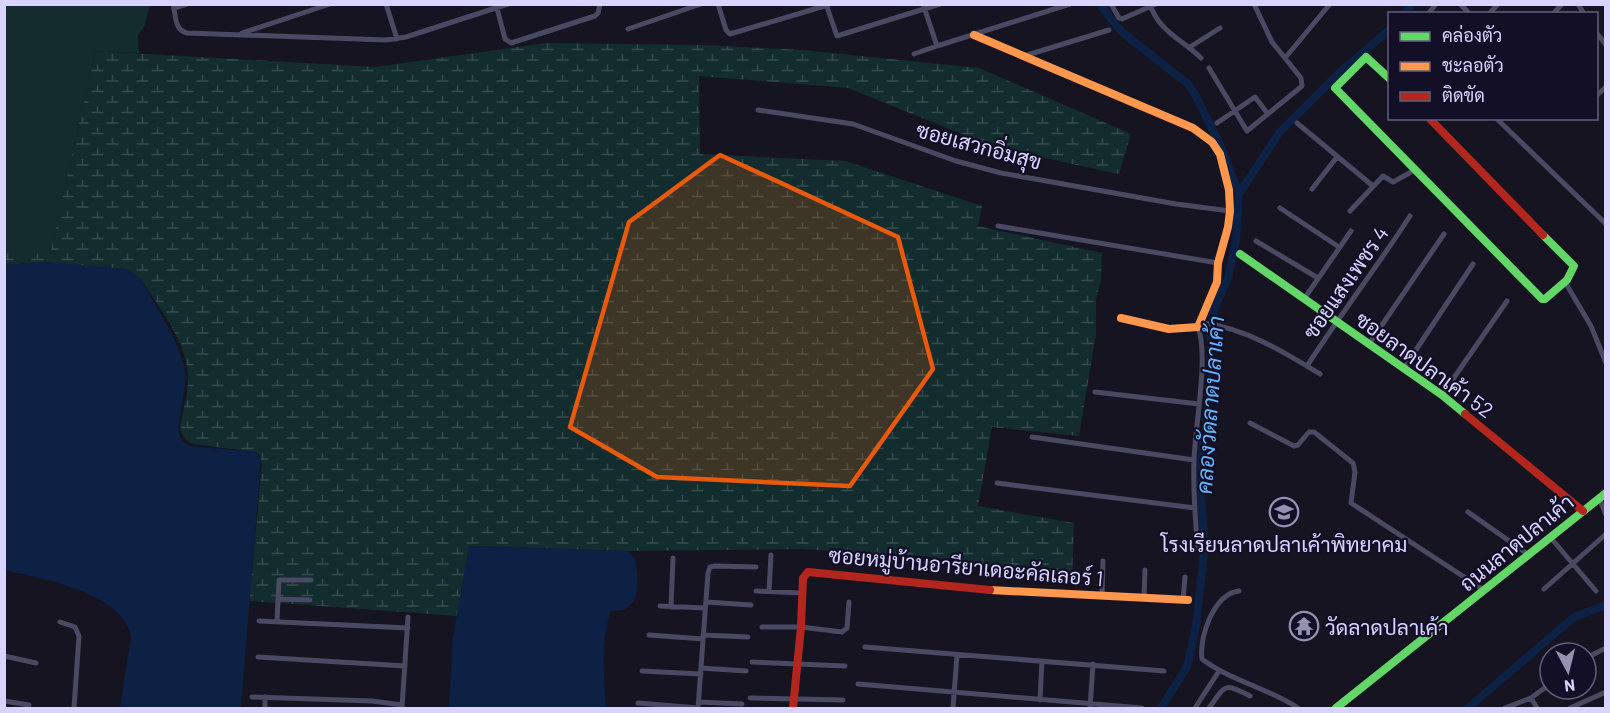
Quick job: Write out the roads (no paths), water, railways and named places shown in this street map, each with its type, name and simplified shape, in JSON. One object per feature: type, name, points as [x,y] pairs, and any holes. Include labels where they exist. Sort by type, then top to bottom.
[{"type":"street","points":[[187,4],[173,6],[181,31],[238,35],[397,39],[508,4]]},
{"type":"street","points":[[238,35],[330,4]]},
{"type":"street","points":[[386,4],[397,39]]},
{"type":"street","points":[[497,8],[505,39],[511,43],[595,16],[598,14],[600,4]]},
{"type":"street","points":[[628,29],[700,4]]},
{"type":"street","points":[[718,4],[726,30],[730,34],[827,5],[836,36],[924,7],[940,4]]},
{"type":"street","points":[[914,54],[1070,4]]},
{"type":"street","points":[[1111,4],[1122,20],[1152,5],[1160,26],[1190,47],[1201,58]]},
{"type":"street","points":[[1209,68],[1247,131],[1303,85],[1301,78],[1272,42],[1254,4]]},
{"type":"street","points":[[1285,58],[1330,4]]},
{"type":"street","points":[[924,7],[937,46]]},
{"type":"street","points":[[1190,47],[1220,28]]},
{"type":"street","points":[[1022,56],[1108,30]]},
{"type":"street","points":[[974,35],[1193,128],[1212,142],[1220,154],[1227,181],[1230,211],[1218,263],[1217,282],[1200,324],[1202,346],[1194,460],[1198,549]]},
{"type":"street","points":[[1388,78],[1366,57],[1335,88],[1413,171],[1542,299],[1545,299],[1565,282],[1574,271],[1574,266],[1431,120]]},
{"type":"street","points":[[1217,123],[1257,97],[1268,114]]},
{"type":"street","name":"ซอยเสวกอิ่มสุข","points":[[758,110],[853,124],[1000,173],[1176,204],[1230,211]]},
{"type":"street","points":[[1498,120],[1605,223]]},
{"type":"street","points":[[1297,123],[1373,186]]},
{"type":"street","points":[[1312,189],[1338,157]]},
{"type":"street","points":[[1350,212],[1383,176],[1393,182],[1413,171]]},
{"type":"street","points":[[1280,208],[1340,247]]},
{"type":"street","name":"ซอยแสงเพชร 4","points":[[1307,366],[1410,216]]},
{"type":"street","points":[[998,226],[1218,263]]},
{"type":"street","points":[[1304,299],[1351,231]]},
{"type":"street","points":[[1370,344],[1444,234]]},
{"type":"street","points":[[1256,241],[1318,279]]},
{"type":"street","name":"ซอยลาดปลาเค้า 52","points":[[1240,254],[1442,395],[1583,511]]},
{"type":"street","points":[[1404,368],[1473,264]]},
{"type":"street","points":[[1565,282],[1591,326],[1605,363]]},
{"type":"street","points":[[1442,395],[1507,301]]},
{"type":"street","points":[[1121,318],[1152,326],[1186,330],[1200,324],[1220,325],[1253,338],[1320,374]]},
{"type":"street","points":[[1095,392],[1199,404]]},
{"type":"street","points":[[1250,423],[1294,446],[1298,445],[1309,432],[1314,432],[1353,463],[1355,472],[1351,503],[1484,590]]},
{"type":"street","points":[[1032,437],[1194,460]]},
{"type":"street","points":[[997,483],[1195,508]]},
{"type":"street","points":[[1602,495],[1605,515]]},
{"type":"street","name":"ถนนลาดปลาเค้า","points":[[1336,708],[1602,495]]},
{"type":"street","points":[[1468,512],[1529,555]]},
{"type":"street","points":[[1544,589],[1572,561],[1605,534]]},
{"type":"street","points":[[1550,537],[1596,591]]},
{"type":"street","points":[[769,591],[771,555]]},
{"type":"street","points":[[671,607],[673,558]]},
{"type":"street","points":[[1102,596],[1103,561]]},
{"type":"street","points":[[698,706],[710,567],[756,567]]},
{"type":"street","points":[[1144,570],[1144,598]]},
{"type":"street","name":"ซอยหมู่บ้านอารียาเดอะคัลเลอร์ 1","points":[[802,593],[804,576],[808,572],[814,572],[1004,592],[1186,600]]},
{"type":"street","points":[[1185,578],[1186,600]]},
{"type":"street","points":[[277,621],[279,580],[311,580]]},
{"type":"street","points":[[756,591],[802,593],[793,708]]},
{"type":"street","points":[[1239,591],[1230,592],[1222,598],[1208,624],[1202,659],[1219,671],[1284,699],[1298,708]]},
{"type":"street","points":[[278,599],[310,600]]},
{"type":"street","points":[[762,627],[801,627],[845,631],[849,602]]},
{"type":"street","points":[[660,606],[751,605]]},
{"type":"street","points":[[252,697],[372,702],[402,707],[408,617]]},
{"type":"street","points":[[259,621],[408,628]]},
{"type":"street","points":[[60,622],[75,627],[79,636],[74,708]]},
{"type":"street","points":[[649,635],[748,637]]},
{"type":"street","points":[[865,646],[1164,671]]},
{"type":"street","points":[[953,708],[957,655]]},
{"type":"street","points":[[4,656],[36,663]]},
{"type":"street","points":[[258,657],[405,666]]},
{"type":"street","points":[[1040,700],[1042,661]]},
{"type":"street","points":[[752,662],[845,666]]},
{"type":"street","points":[[1090,706],[1093,664]]},
{"type":"street","points":[[642,671],[746,671]]},
{"type":"street","points":[[1195,708],[1219,671]]},
{"type":"street","points":[[858,684],[1090,706],[1142,708]]},
{"type":"street","points":[[1209,708],[1222,690],[1230,686],[1250,696]]},
{"type":"street","points":[[1570,708],[1605,692]]},
{"type":"street","points":[[1505,708],[1532,698],[1538,693]]},
{"type":"street","points":[[265,698],[265,708]]},
{"type":"street","points":[[750,698],[843,700]]},
{"type":"street","points":[[1532,698],[1538,708]]},
{"type":"street","points":[[305,708],[306,699]]},
{"type":"street","points":[[4,701],[29,705]]},
{"type":"street","points":[[638,703],[698,706],[742,704]]},
{"type":"water","points":[[47,262],[126,269],[141,279],[173,336],[184,364],[186,378],[178,428],[181,439],[190,446],[255,452],[261,459],[241,708],[120,708],[131,637],[125,622],[98,598],[59,583],[5,570],[5,265]]},
{"type":"water","points":[[469,546],[627,551],[635,558],[637,593],[631,605],[622,610],[611,611],[605,634],[606,708],[449,708],[453,637]]},
{"type":"waterway","name":"คลองวัดลาดปลาเค้า","points":[[1099,4],[1122,32],[1188,84],[1220,145],[1239,194],[1236,241],[1228,278],[1214,310],[1210,332],[1212,373],[1201,461],[1200,490],[1205,543],[1196,627],[1187,667],[1161,708]]},
{"type":"waterway","points":[[1406,12],[1412,4]]},
{"type":"waterway","points":[[1239,194],[1279,133],[1339,73],[1388,31]]},
{"type":"waterway","points":[[1468,708],[1574,617],[1606,605]]},
{"type":"place","name":"โรงเรียนลาดปลาเค้าพิทยาคม","points":[[1284,512]]},
{"type":"place","name":"วัดลาดปลาเค้า","points":[[1304,626]]}]
